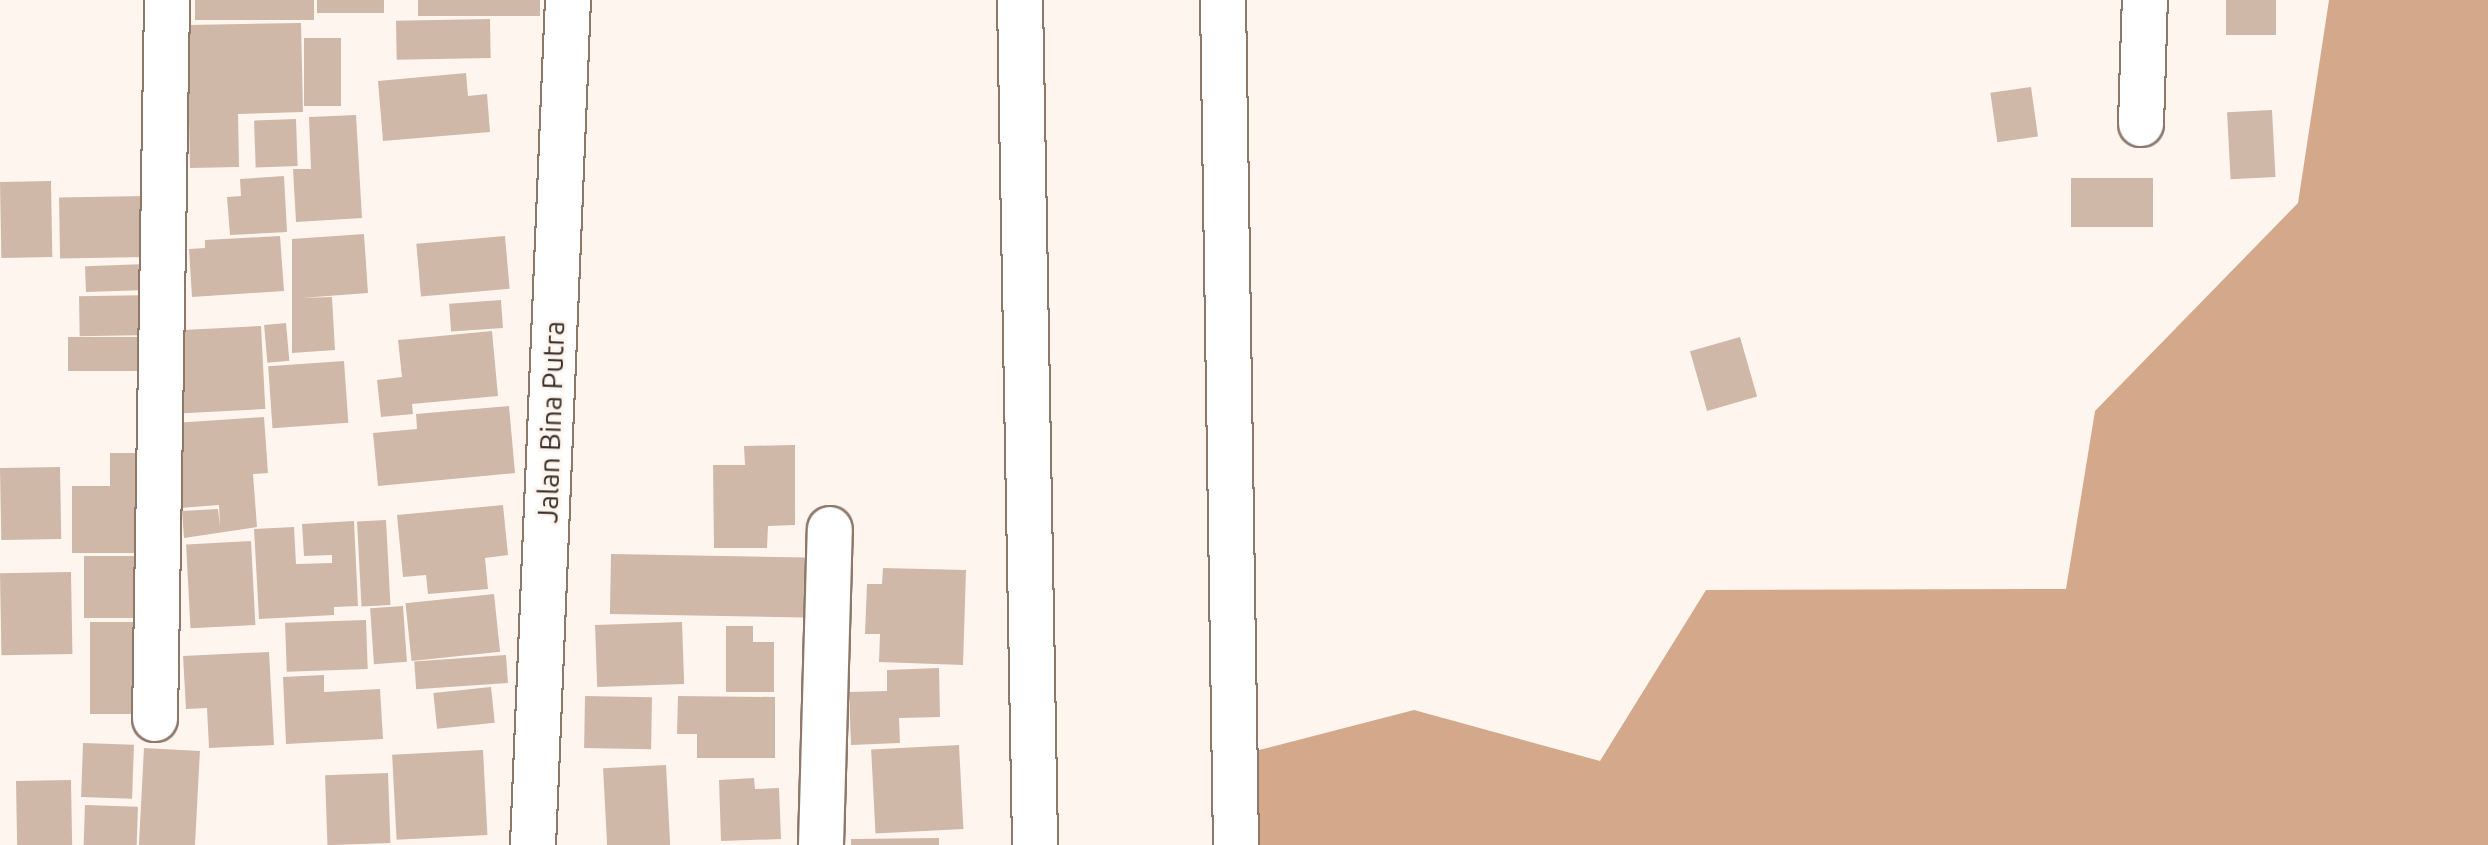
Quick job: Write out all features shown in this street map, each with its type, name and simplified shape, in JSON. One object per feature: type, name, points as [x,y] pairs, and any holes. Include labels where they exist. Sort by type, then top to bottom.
[{"type":"street","points":[[155,719],[167,0]]},
{"type":"street","name":"Jalan Bina Putra","points":[[533,845],[568,0]]},
{"type":"street","points":[[1020,0],[1035,845]]},
{"type":"street","points":[[1223,0],[1236,845]]},
{"type":"street","points":[[2141,124],[2145,0]]},
{"type":"street","points":[[821,845],[830,529]]},
{"type":"shaded area","points":[[2329,0],[2488,0],[2488,845],[1226,845],[1228,758],[1414,710],[1600,761],[1706,590],[2066,589],[2095,411],[2298,203]]},
{"type":"building","points":[[195,0],[314,0],[314,20],[195,20]]},
{"type":"building","points":[[317,0],[384,0],[384,13],[317,13]]},
{"type":"building","points":[[418,0],[540,0],[540,16],[418,16]]},
{"type":"building","points":[[2226,0],[2276,0],[2276,35],[2226,35]]},
{"type":"building","points":[[490,19],[491,58],[397,60],[396,21]]},
{"type":"building","points":[[301,23],[303,112],[238,114],[239,167],[190,168],[187,25]]},
{"type":"building","points":[[304,38],[341,38],[341,106],[304,106]]},
{"type":"building","points":[[466,73],[468,96],[487,94],[490,132],[383,141],[378,81]]},
{"type":"building","points":[[2031,87],[2038,137],[1997,142],[1990,93]]},
{"type":"building","points":[[2272,110],[2276,177],[2231,179],[2227,112]]},
{"type":"building","points":[[356,115],[362,218],[296,222],[293,169],[311,169],[309,117]]},
{"type":"building","points":[[296,119],[298,166],[256,167],[254,120]]},
{"type":"building","points":[[284,176],[287,232],[230,235],[227,197],[241,196],[240,179]]},
{"type":"building","points":[[2071,178],[2153,178],[2153,227],[2071,227]]},
{"type":"building","points":[[51,181],[52,257],[1,258],[0,182]]},
{"type":"building","points":[[145,196],[146,257],[60,258],[59,198]]},
{"type":"building","points":[[364,234],[368,293],[301,298],[332,297],[335,350],[292,353],[292,239]]},
{"type":"building","points":[[280,236],[284,291],[192,297],[189,249],[205,248],[205,240]]},
{"type":"building","points":[[505,236],[510,289],[421,297],[416,244]]},
{"type":"building","points":[[146,264],[147,290],[86,292],[85,266]]},
{"type":"building","points":[[154,295],[155,335],[80,336],[79,296]]},
{"type":"building","points":[[501,300],[503,328],[451,332],[449,304]]},
{"type":"building","points":[[286,323],[289,361],[267,363],[264,325]]},
{"type":"building","points":[[261,326],[265,409],[183,413],[179,330]]},
{"type":"building","points":[[492,331],[498,396],[412,404],[413,414],[381,417],[377,380],[402,377],[398,340]]},
{"type":"building","points":[[68,337],[155,337],[155,371],[68,371]]},
{"type":"building","points":[[1740,337],[1757,397],[1707,411],[1690,351]]},
{"type":"building","points":[[344,361],[348,423],[273,428],[268,366]]},
{"type":"building","points":[[509,406],[515,473],[378,486],[373,433],[417,429],[416,414]]},
{"type":"building","points":[[264,417],[268,473],[253,474],[257,527],[184,538],[182,511],[218,509],[220,526],[219,505],[180,508],[174,423]]},
{"type":"building","points":[[795,445],[795,525],[768,526],[767,548],[714,548],[713,465],[745,465],[744,446]]},
{"type":"building","points":[[110,453],[147,453],[154,553],[72,553],[72,486],[110,486]]},
{"type":"building","points":[[60,467],[61,539],[1,540],[0,468]]},
{"type":"building","points":[[503,505],[508,555],[485,558],[488,589],[428,594],[426,575],[403,577],[397,515]]},
{"type":"building","points":[[386,520],[390,605],[361,606],[357,522]]},
{"type":"building","points":[[354,521],[358,606],[334,607],[334,615],[259,619],[254,529],[294,527],[296,564],[332,563],[332,555],[304,556],[302,524]]},
{"type":"building","points":[[251,541],[255,625],[190,628],[186,544]]},
{"type":"building","points":[[611,554],[807,557],[806,617],[610,614]]},
{"type":"building","points":[[84,556],[154,556],[154,618],[84,618]]},
{"type":"building","points":[[883,568],[966,570],[963,665],[879,662],[880,634],[865,634],[867,584],[882,584]]},
{"type":"building","points":[[71,572],[72,654],[1,655],[0,573]]},
{"type":"building","points":[[494,594],[500,652],[412,661],[405,603]]},
{"type":"building","points":[[403,606],[407,662],[374,664],[370,608]]},
{"type":"building","points":[[366,620],[368,669],[287,672],[285,623]]},
{"type":"building","points":[[90,622],[152,622],[152,714],[90,714]]},
{"type":"building","points":[[682,622],[684,684],[597,687],[595,625]]},
{"type":"building","points":[[726,626],[753,626],[753,642],[774,642],[774,692],[726,692]]},
{"type":"building","points":[[269,652],[274,745],[209,748],[207,708],[186,709],[183,656]]},
{"type":"building","points":[[506,655],[508,683],[416,689],[414,661]]},
{"type":"building","points":[[939,668],[940,717],[899,718],[900,743],[851,745],[849,692],[887,691],[887,670]]},
{"type":"building","points":[[324,675],[324,692],[380,689],[383,739],[286,744],[283,677]]},
{"type":"building","points":[[491,687],[495,723],[437,729],[433,693]]},
{"type":"building","points":[[585,696],[652,697],[651,749],[584,748]]},
{"type":"building","points":[[678,696],[775,697],[775,758],[697,758],[697,734],[677,734]]},
{"type":"building","points":[[83,743],[134,745],[132,799],[81,797]]},
{"type":"building","points":[[959,745],[963,829],[876,833],[871,750]]},
{"type":"building","points":[[144,748],[200,751],[195,845],[139,845]]},
{"type":"building","points":[[483,750],[487,835],[397,840],[392,755]]},
{"type":"building","points":[[666,765],[670,845],[607,845],[603,768]]},
{"type":"building","points":[[388,773],[390,843],[327,845],[325,775]]},
{"type":"building","points":[[754,778],[755,789],[779,788],[781,839],[721,841],[719,780]]},
{"type":"building","points":[[71,780],[72,845],[17,845],[16,781]]},
{"type":"building","points":[[85,805],[138,807],[137,845],[84,845]]},
{"type":"building","points":[[939,838],[939,845],[851,845],[851,839]]}]
